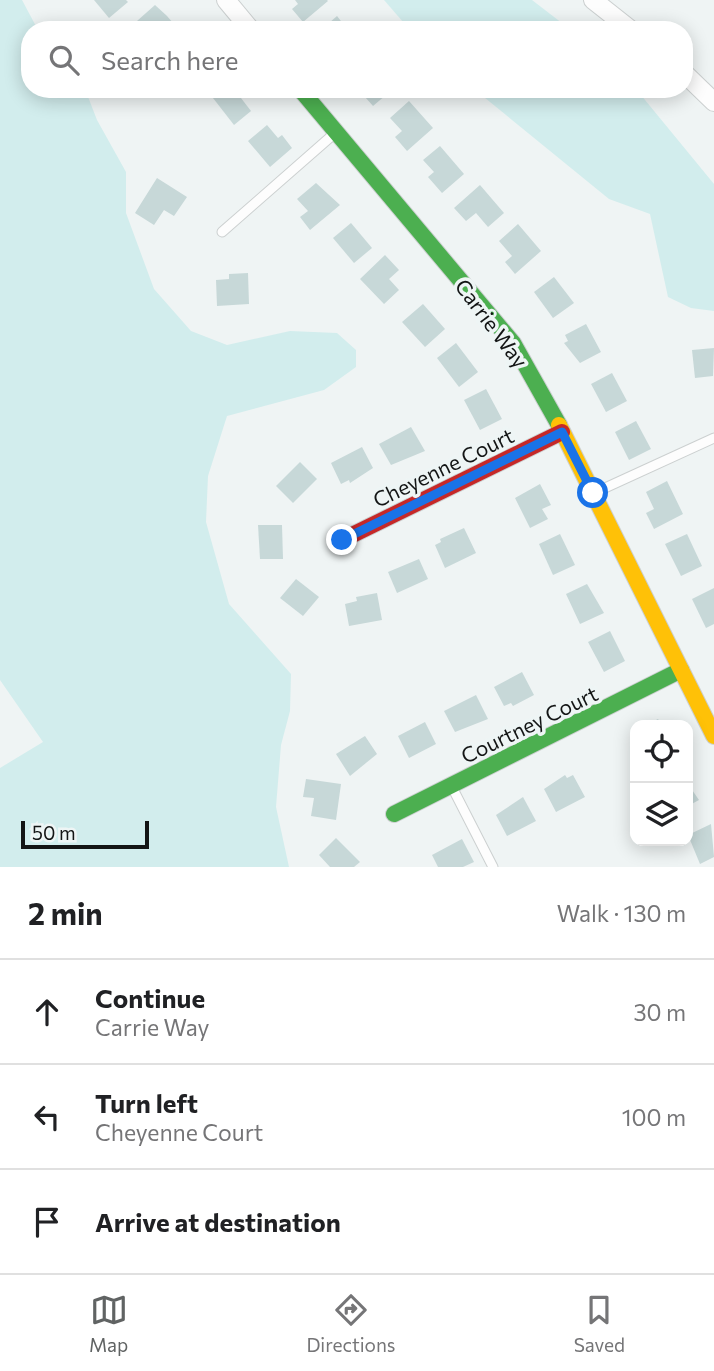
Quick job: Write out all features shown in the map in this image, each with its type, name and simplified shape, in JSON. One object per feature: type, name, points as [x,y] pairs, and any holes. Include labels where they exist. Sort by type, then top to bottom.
[{"type":"street","points":[[226,0],[244,21]]},
{"type":"street","points":[[593,0],[620,21]]},
{"type":"street","points":[[693,82],[714,102]]},
{"type":"street","name":"Carrie Way","points":[[308,98],[513,343],[562,432],[714,736]]},
{"type":"street","name":"Cheyenne Court","points":[[342,540],[562,432]]},
{"type":"street","name":"Courtney Court","points":[[394,814],[681,670]]},
{"type":"lane","points":[[222,232],[337,132]]},
{"type":"lane","points":[[593,493],[714,438]]},
{"type":"lane","points":[[451,786],[493,867]]},
{"type":"shaded area","points":[[0,0],[22,0],[33,21],[21,21],[21,98],[88,98],[97,120],[126,172],[126,213],[154,289],[191,331],[227,345],[290,331],[337,333],[356,350],[356,367],[324,390],[227,416],[208,476],[206,522],[229,604],[291,674],[290,711],[281,745],[276,807],[289,867],[0,867],[0,768],[43,742],[0,680]]},
{"type":"shaded area","points":[[384,0],[532,0],[559,21],[402,21]]},
{"type":"shaded area","points":[[485,98],[643,98],[714,184],[714,311],[691,308],[668,297],[650,214],[609,199]]},
{"type":"building","points":[[94,0],[126,0],[128,2],[109,18]]},
{"type":"building","points":[[295,0],[328,1],[304,21],[292,9],[298,4]]},
{"type":"building","points":[[155,5],[171,21],[137,21]]},
{"type":"building","points":[[213,98],[241,98],[251,111],[234,125]]},
{"type":"building","points":[[366,98],[382,98],[373,106]]},
{"type":"building","points":[[409,101],[433,128],[407,151],[395,137],[402,131],[390,118]]},
{"type":"building","points":[[267,125],[278,138],[282,135],[292,148],[270,167],[248,141]]},
{"type":"building","points":[[440,146],[464,174],[442,193],[428,177],[434,172],[423,160]]},
{"type":"building","points":[[157,178],[187,197],[174,216],[164,210],[154,225],[135,213]]},
{"type":"building","points":[[316,183],[340,205],[310,230],[300,217],[308,211],[297,199]]},
{"type":"building","points":[[480,185],[504,213],[488,227],[476,213],[466,221],[454,208]]},
{"type":"building","points":[[351,223],[372,248],[354,263],[333,238]]},
{"type":"building","points":[[518,224],[541,251],[515,274],[505,262],[512,256],[499,241]]},
{"type":"building","points":[[385,255],[399,270],[389,279],[399,290],[384,304],[360,279]]},
{"type":"building","points":[[248,273],[249,304],[217,306],[216,280],[229,279],[229,274]]},
{"type":"building","points":[[554,277],[574,303],[553,318],[534,292]]},
{"type":"building","points":[[423,304],[445,329],[425,347],[402,322]]},
{"type":"building","points":[[586,324],[601,352],[580,363],[564,343],[568,341],[565,335]]},
{"type":"building","points":[[456,343],[478,372],[459,387],[437,358]]},
{"type":"building","points":[[714,348],[713,376],[695,378],[692,350]]},
{"type":"building","points":[[612,373],[627,401],[606,412],[591,384]]},
{"type":"building","points":[[486,389],[502,419],[480,430],[464,400]]},
{"type":"building","points":[[636,421],[651,449],[629,460],[615,432]]},
{"type":"building","points":[[411,427],[425,451],[391,465],[379,444]]},
{"type":"building","points":[[362,447],[373,468],[350,483],[349,480],[341,484],[331,463]]},
{"type":"building","points":[[300,462],[317,479],[293,503],[276,486]]},
{"type":"building","points":[[667,481],[683,514],[654,529],[646,513],[654,509],[646,492]]},
{"type":"building","points":[[540,484],[551,505],[542,509],[548,519],[530,528],[515,498]]},
{"type":"building","points":[[258,525],[282,525],[283,559],[260,559]]},
{"type":"building","points":[[464,528],[476,553],[445,568],[435,545],[441,542],[440,539]]},
{"type":"building","points":[[560,534],[575,565],[553,575],[539,544]]},
{"type":"building","points":[[687,534],[702,566],[681,576],[665,544]]},
{"type":"building","points":[[419,559],[428,579],[397,593],[388,572]]},
{"type":"building","points":[[296,579],[319,597],[303,616],[280,598]]},
{"type":"building","points":[[587,584],[604,613],[580,624],[566,594]]},
{"type":"building","points":[[714,588],[714,624],[706,628],[692,599]]},
{"type":"building","points":[[377,593],[382,620],[349,626],[345,604],[357,601],[356,597]]},
{"type":"building","points":[[610,631],[625,661],[604,672],[588,642]]},
{"type":"building","points":[[522,672],[534,695],[513,706],[511,703],[504,706],[494,687]]},
{"type":"building","points":[[476,695],[488,719],[455,732],[444,711]]},
{"type":"building","points":[[425,722],[436,744],[409,758],[398,736]]},
{"type":"building","points":[[365,736],[377,754],[350,776],[336,754]]},
{"type":"building","points":[[565,775],[567,778],[573,775],[585,797],[556,812],[544,789]]},
{"type":"building","points":[[306,779],[341,784],[336,820],[311,816],[314,798],[303,797]]},
{"type":"building","points":[[693,791],[699,800],[693,803]]},
{"type":"building","points":[[523,797],[536,821],[507,836],[496,815]]},
{"type":"building","points":[[711,824],[714,857],[700,864],[693,846],[693,833]]},
{"type":"building","points":[[336,838],[360,862],[354,867],[330,867],[319,855]]},
{"type":"building","points":[[462,839],[474,862],[463,867],[438,867],[432,855]]},
{"type":"traffic: fast","points":[[308,98],[513,343],[559,425]]},
{"type":"traffic: fast","points":[[394,814],[681,670]]},
{"type":"traffic: slow","points":[[559,425],[714,736]]},
{"type":"traffic: jam","points":[[342,540],[562,432]]},
{"type":"route","points":[[342,540],[562,432],[593,493]]}]
